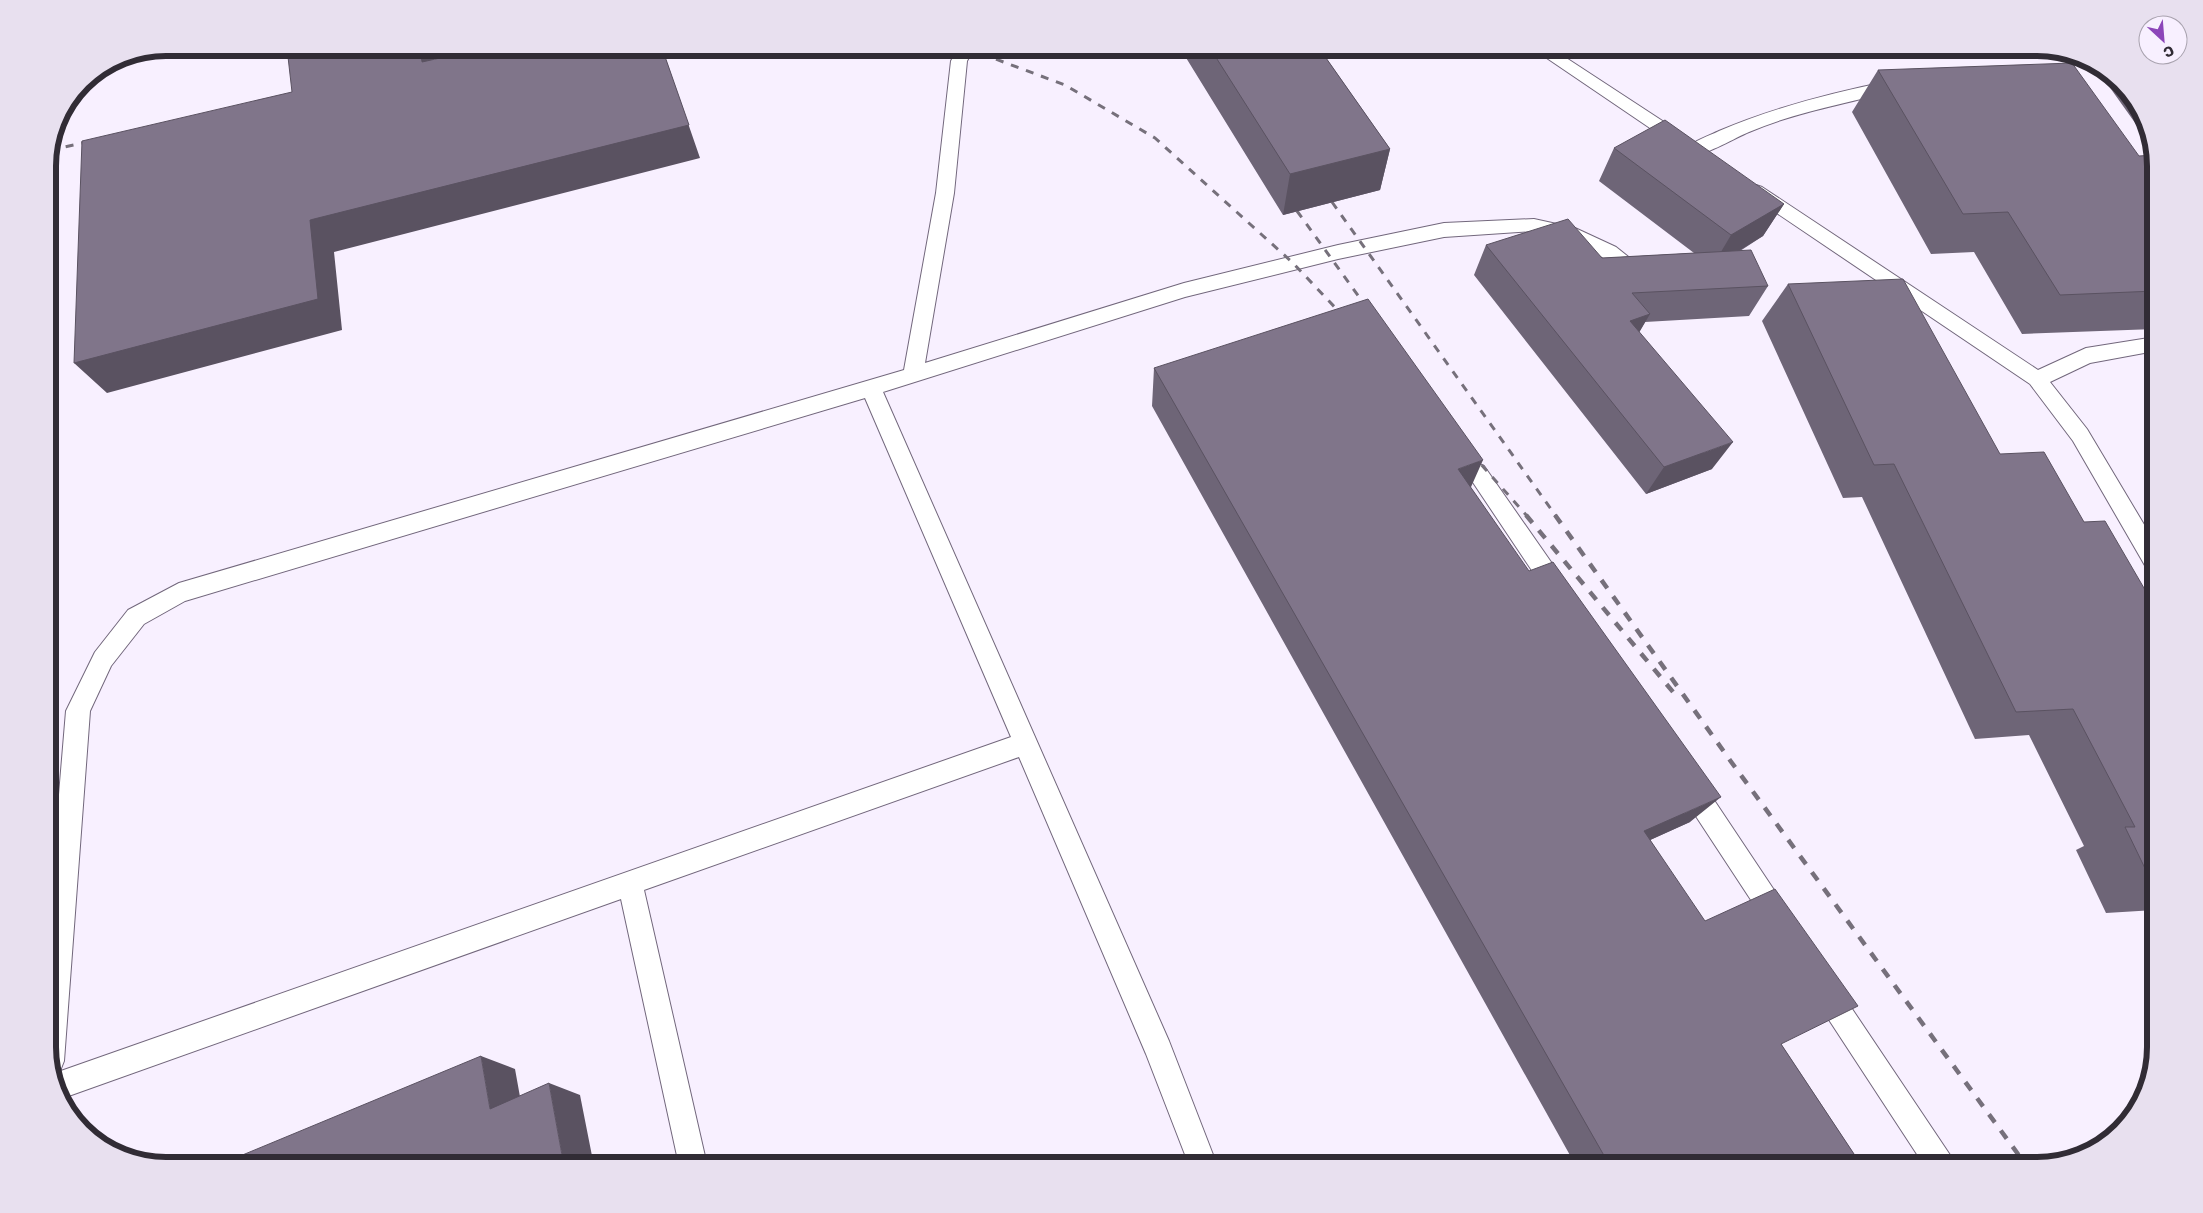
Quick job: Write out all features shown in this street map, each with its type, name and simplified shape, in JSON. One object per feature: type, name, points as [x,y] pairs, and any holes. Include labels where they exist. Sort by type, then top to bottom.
[{"type":"lane","points":[[912,376],[945,193],[959,61],[962,56]]},
{"type":"lane","points":[[1552,56],[1711,161]]},
{"type":"lane","points":[[1695,150],[1726,134],[1810,105],[1908,82]]},
{"type":"lane","points":[[1744,183],[2037,379],[2080,435],[2147,548]]},
{"type":"lane","points":[[56,986],[78,711],[103,660],[136,617],[180,593],[912,376],[1184,290],[1338,252],[1444,230],[1534,225],[1575,235],[1608,252],[1634,272]]},
{"type":"lane","points":[[2037,379],[2086,356],[2147,345]]},
{"type":"lane","points":[[871,388],[1159,1051],[1200,1157]]},
{"type":"lane","points":[[1477,472],[1570,608]]},
{"type":"lane","points":[[63,1084],[1026,742]]},
{"type":"lane","points":[[1674,761],[1793,943]]},
{"type":"lane","points":[[630,883],[691,1157]]},
{"type":"lane","points":[[1815,976],[1934,1157]]},
{"type":"building","points":[[288,56],[421,56],[422,62],[449,56],[665,56],[689,125],[310,220],[318,299],[74,363],[82,141],[292,92]]},
{"type":"building","points":[[1215,56],[1325,56],[1390,149],[1290,174]]},
{"type":"building","points":[[2072,63],[2139,156],[2146,156],[2147,291],[2060,295],[2008,212],[1963,214],[1878,70]]},
{"type":"building","points":[[1665,120],[1784,204],[1731,235],[1614,148]]},
{"type":"building","points":[[1568,219],[1602,258],[1751,250],[1768,286],[1632,293],[1650,314],[1630,321],[1733,442],[1664,467],[1486,245]]},
{"type":"building","points":[[1903,279],[2000,454],[2044,452],[2084,522],[2105,521],[2147,593],[2147,872],[2125,827],[2135,827],[2073,709],[2016,712],[1894,464],[1874,465],[1788,284]]},
{"type":"building","points":[[1368,299],[1483,460],[1458,469],[1529,571],[1553,562],[1721,797],[1644,831],[1705,921],[1775,889],[1858,1006],[1781,1044],[1856,1157],[1605,1157],[1154,368]]},
{"type":"building","points":[[481,1056],[490,1109],[549,1083],[562,1157],[238,1157]]},
{"type":"railway","points":[[987,56],[1065,85],[1155,138],[1293,263],[1345,318]]},
{"type":"railway","points":[[58,148],[97,140]]},
{"type":"railway","points":[[1332,202],[1556,516]]},
{"type":"railway","points":[[1297,211],[1370,312]]},
{"type":"railway","points":[[1471,453],[1527,516]]},
{"type":"railway","points":[[1526,515],[1673,692]]},
{"type":"railway","points":[[1555,515],[1732,763],[2020,1157]]}]
